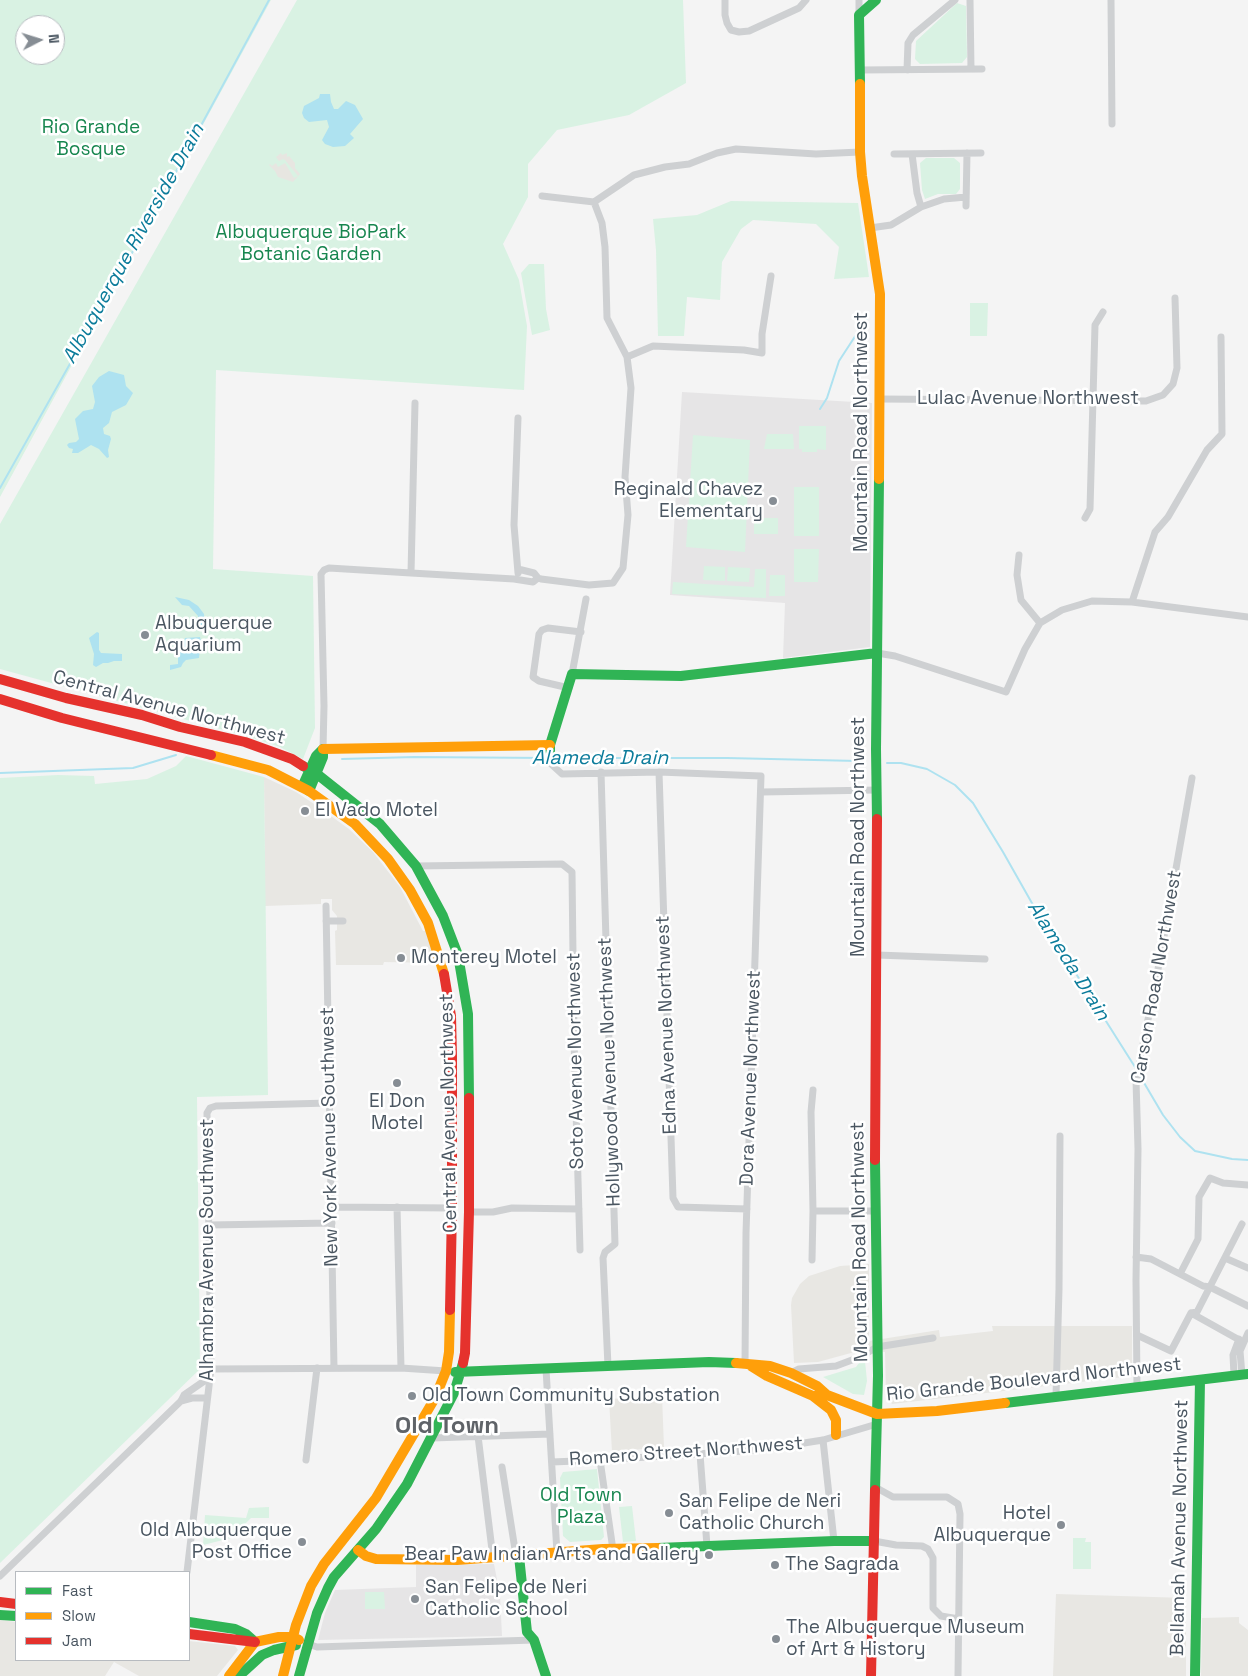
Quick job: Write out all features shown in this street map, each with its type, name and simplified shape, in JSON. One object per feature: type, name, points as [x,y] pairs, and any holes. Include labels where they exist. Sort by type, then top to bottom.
[{"type":"main road","points":[[859,15],[876,0]]},
{"type":"main road","name":"Mountain Road Northwest","points":[[859,15],[860,152],[880,294],[876,749],[875,1211],[878,1347],[871,1676]]},
{"type":"main road","points":[[306,789],[313,772],[316,756],[323,749],[550,748],[572,674],[681,676],[877,653]]},
{"type":"main road","name":"Central Avenue Northwest","points":[[0,679],[72,700],[142,715],[180,727],[245,742],[285,756],[313,772],[380,824],[416,866],[434,898],[458,954],[468,1014],[469,1212],[465,1353],[461,1372],[454,1393],[407,1484],[376,1529],[334,1577],[328,1588],[316,1613],[299,1676]]},
{"type":"main road","points":[[0,699],[62,718],[246,763],[268,770],[306,789],[355,824],[388,859],[420,907],[438,950],[446,979],[451,1016],[452,1208],[449,1352],[446,1371],[435,1398],[376,1498],[316,1576],[302,1609],[283,1676]]},
{"type":"main road","name":"Rio Grande Boulevard Northwest","points":[[446,1371],[546,1370],[710,1362],[770,1366],[791,1373],[818,1386],[827,1395],[877,1419],[1241,1375]]},
{"type":"main road","name":"Rio Grande Boulevard Northwest","points":[[747,1364],[767,1376],[813,1396],[827,1395]]},
{"type":"main road","name":"Bellamah Avenue Northwest","points":[[1195,1676],[1200,1380]]},
{"type":"main road","points":[[813,1396],[831,1410],[836,1420],[836,1435]]},
{"type":"main road","points":[[358,1550],[366,1556],[376,1559],[456,1560],[603,1549],[834,1541],[874,1542]]},
{"type":"main road","points":[[517,1556],[527,1632],[534,1640],[546,1676]]},
{"type":"main road","points":[[0,1602],[15,1604]]},
{"type":"main road","points":[[0,1615],[15,1616]]},
{"type":"main road","points":[[190,1622],[235,1628],[255,1642]]},
{"type":"main road","points":[[190,1634],[255,1642],[279,1637],[308,1644]]},
{"type":"main road","points":[[239,1676],[262,1655],[292,1641]]},
{"type":"main road","points":[[229,1676],[255,1642]]},
{"type":"street","points":[[725,0],[725,15],[731,30],[739,32],[749,31],[799,8],[806,0]]},
{"type":"street","name":"Mountain Road Northwest","points":[[858,0],[859,15]]},
{"type":"street","points":[[907,70],[908,43],[913,35],[955,0]]},
{"type":"street","points":[[970,0],[971,69]]},
{"type":"street","points":[[1111,0],[1112,124]]},
{"type":"street","points":[[860,70],[982,69]]},
{"type":"street","points":[[542,196],[594,202],[634,175],[665,167],[689,164],[717,153],[736,149],[816,154],[860,152]]},
{"type":"street","points":[[966,206],[967,153]]},
{"type":"street","points":[[894,154],[981,153]]},
{"type":"street","points":[[912,154],[917,193],[922,207]]},
{"type":"street","points":[[870,228],[891,225],[922,207],[944,199],[966,198]]},
{"type":"street","points":[[518,569],[534,573],[538,578],[589,585],[613,583],[623,568],[628,515],[625,477],[631,388],[627,357],[607,318],[605,247],[602,222],[594,202]]},
{"type":"street","points":[[627,357],[654,346],[744,350],[762,353],[762,334],[771,276]]},
{"type":"street","name":"Lulac Avenue Northwest","points":[[880,398],[1146,401],[1163,395],[1173,384],[1177,368],[1174,298]]},
{"type":"street","points":[[1085,518],[1090,509],[1095,325],[1103,312]]},
{"type":"street","points":[[1132,602],[1155,532],[1168,517],[1207,450],[1222,434],[1221,338]]},
{"type":"street","points":[[410,573],[415,404]]},
{"type":"street","points":[[514,579],[518,574],[514,525],[518,418]]},
{"type":"street","points":[[1019,555],[1016,575],[1021,600],[1040,623]]},
{"type":"street","points":[[323,749],[321,574],[324,570],[329,568],[514,579],[533,582],[538,578]]},
{"type":"street","points":[[572,674],[586,599]]},
{"type":"street","points":[[877,653],[895,656],[1006,692],[1025,649],[1040,623],[1062,610],[1092,601],[1132,602],[1248,617]]},
{"type":"street","points":[[569,688],[539,681],[533,677],[539,634],[542,630],[548,628],[581,632]]},
{"type":"street","points":[[550,748],[551,764],[562,774],[659,772],[762,776],[762,792],[877,790]]},
{"type":"street","name":"Hollywood Avenue Northwest","points":[[601,772],[615,1244],[605,1252],[603,1258],[608,1366]]},
{"type":"street","name":"Edna Avenue Northwest","points":[[659,772],[673,1198],[678,1207],[747,1209]]},
{"type":"street","name":"Carson Road Northwest","points":[[1137,1387],[1136,1257],[1138,1149],[1136,1080],[1192,778]]},
{"type":"street","name":"Dora Avenue Northwest","points":[[747,1364],[747,1209],[762,792]]},
{"type":"street","name":"Soto Avenue Northwest","points":[[416,866],[562,864],[572,872],[574,1039],[580,1250]]},
{"type":"street","name":"New York Avenue Southwest","points":[[326,906],[334,1368]]},
{"type":"street","points":[[326,921],[342,921]]},
{"type":"street","points":[[877,955],[985,959]]},
{"type":"street","points":[[812,1260],[813,1211],[810,1112],[813,1090]]},
{"type":"street","name":"Alhambra Avenue Southwest","points":[[187,1571],[210,1373],[207,1116],[210,1108],[216,1106],[329,1103]]},
{"type":"street","points":[[1056,1396],[1060,1136]]},
{"type":"street","points":[[1180,1274],[1198,1239],[1199,1196],[1210,1178],[1222,1183],[1248,1186]]},
{"type":"street","points":[[331,1207],[452,1208]]},
{"type":"street","points":[[398,1208],[401,1368]]},
{"type":"street","points":[[469,1212],[493,1212],[512,1208],[579,1209]]},
{"type":"street","points":[[813,1211],[875,1211]]},
{"type":"street","points":[[209,1225],[332,1222]]},
{"type":"street","points":[[1137,1335],[1171,1352],[1191,1314],[1197,1312],[1242,1224]]},
{"type":"street","points":[[1136,1257],[1147,1257],[1203,1286],[1210,1287],[1248,1306]]},
{"type":"street","points":[[1225,1258],[1248,1268]]},
{"type":"street","points":[[1191,1314],[1241,1340]]},
{"type":"street","points":[[1241,1375],[1233,1355],[1241,1340],[1248,1333]]},
{"type":"street","points":[[791,1373],[798,1369],[836,1366],[860,1357],[878,1347],[932,1338]]},
{"type":"street","points":[[0,1576],[181,1401],[184,1395],[210,1373],[317,1368],[401,1368],[446,1371]]},
{"type":"street","points":[[306,1460],[317,1368]]},
{"type":"street","points":[[546,1370],[557,1553]]},
{"type":"street","points":[[181,1401],[192,1398],[207,1398]]},
{"type":"street","name":"Romero Street Northwest","points":[[552,1462],[760,1450],[823,1440],[877,1419]]},
{"type":"street","name":"Romero Street Northwest","points":[[432,1438],[550,1434]]},
{"type":"street","points":[[478,1436],[493,1558]]},
{"type":"street","points":[[823,1440],[834,1541]]},
{"type":"street","points":[[700,1454],[707,1546]]},
{"type":"street","points":[[600,1460],[613,1550]]},
{"type":"street","points":[[502,1467],[517,1556]]},
{"type":"street","points":[[875,1487],[893,1497],[947,1497],[958,1504],[960,1514],[958,1676]]},
{"type":"street","points":[[874,1542],[922,1546],[928,1549],[934,1558],[934,1608],[941,1616],[958,1619]]},
{"type":"street","points":[[308,1644],[317,1647],[534,1640]]},
{"type":"shaded area","name":"Reginald Chavez Elementary","points":[[682,392],[872,403],[870,647],[783,658],[785,603],[670,595]]},
{"type":"shaded area","points":[[264,777],[296,792],[317,806],[349,829],[373,852],[400,887],[423,931],[426,931],[437,963],[384,962],[383,965],[336,965],[335,931],[337,930],[337,916],[332,910],[332,899],[321,899],[321,904],[265,906]]},
{"type":"shaded area","points":[[869,1264],[869,1341],[939,1330],[940,1337],[993,1331],[992,1326],[1132,1326],[1132,1376],[892,1404],[886,1395],[885,1352],[862,1350],[818,1362],[794,1363],[791,1305],[792,1298],[800,1284],[809,1276],[840,1266]]},
{"type":"shaded area","points":[[662,1396],[664,1447],[612,1452],[609,1399]]},
{"type":"shaded area","name":"San Felipe de Neri Catholic School","points":[[494,1564],[500,1595],[502,1636],[318,1640],[325,1613],[335,1590],[416,1587],[416,1565]]},
{"type":"shaded area","points":[[1056,1594],[1186,1598],[1186,1676],[1053,1676]]},
{"type":"shaded area","points":[[1239,1617],[1239,1623],[1248,1630],[1248,1676],[1201,1676],[1202,1618]]},
{"type":"shaded area","points":[[0,1620],[15,1622],[15,1661],[190,1661],[190,1641],[235,1646],[238,1650],[217,1676],[139,1676],[114,1662],[105,1676],[0,1676]]},
{"type":"green space","name":"Rio Grande Bosque","points":[[0,0],[271,0],[0,497]]},
{"type":"green space","name":"Albuquerque BioPark Botanic Garden","points":[[297,0],[683,0],[686,83],[629,115],[557,130],[528,164],[528,197],[503,244],[519,280],[527,326],[524,390],[216,370],[213,569],[313,576],[315,728],[303,759],[280,747],[253,738],[0,669],[0,524]]},
{"type":"green space","points":[[957,3],[966,6],[967,57],[962,63],[920,64],[915,59],[916,41]]},
{"type":"green space","points":[[926,158],[954,158],[960,163],[960,189],[956,194],[938,194],[925,199],[922,190],[920,163]]},
{"type":"green space","points":[[731,201],[858,203],[869,277],[834,279],[839,247],[816,224],[753,220],[741,229],[722,262],[720,300],[687,297],[684,336],[658,336],[656,250],[653,219],[697,215]]},
{"type":"green space","points":[[529,264],[544,264],[546,309],[550,330],[532,335],[521,273]]},
{"type":"green space","points":[[970,303],[988,303],[987,336],[970,336]]},
{"type":"green space","points":[[799,426],[826,426],[826,450],[817,449],[817,452],[802,452],[802,449],[799,449]]},
{"type":"green space","points":[[767,434],[793,434],[794,449],[764,449]]},
{"type":"green space","points":[[693,435],[750,440],[745,552],[686,547]]},
{"type":"green space","points":[[794,487],[819,487],[819,536],[794,536]]},
{"type":"green space","points":[[754,518],[778,518],[778,534],[754,534]]},
{"type":"green space","points":[[794,549],[819,549],[818,582],[794,582]]},
{"type":"green space","points":[[704,566],[725,567],[725,581],[703,580]]},
{"type":"green space","points":[[728,567],[750,568],[749,582],[727,581]]},
{"type":"green space","points":[[755,569],[766,569],[766,598],[672,594],[673,582],[754,587]]},
{"type":"green space","points":[[770,575],[785,575],[785,596],[769,596]]},
{"type":"green space","points":[[186,756],[264,777],[268,1095],[197,1097],[200,1369],[0,1563],[0,778],[58,775],[94,776],[95,784],[147,779],[176,766]]},
{"type":"green space","points":[[865,1361],[867,1381],[864,1395],[853,1394],[823,1377],[856,1367],[859,1363]]},
{"type":"green space","name":"Old Town Plaza","points":[[597,1469],[604,1537],[601,1540],[570,1542],[563,1536],[560,1478],[563,1472]]},
{"type":"green space","points":[[632,1506],[636,1541],[623,1542],[619,1507]]},
{"type":"green space","points":[[269,1507],[269,1518],[251,1518],[231,1538],[203,1545],[205,1515],[246,1518],[249,1508]]},
{"type":"green space","points":[[1073,1538],[1086,1538],[1085,1542],[1091,1542],[1091,1569],[1073,1569]]},
{"type":"green space","points":[[365,1592],[384,1592],[385,1609],[365,1609]]},
{"type":"sand","points":[[281,153],[282,155],[287,153],[287,157],[289,156],[295,163],[295,168],[300,174],[293,182],[278,177],[269,165],[272,166],[276,163],[278,167],[285,163],[294,178],[298,176],[285,160],[279,161],[276,157]]},
{"type":"water","points":[[320,94],[330,94],[334,109],[338,109],[346,101],[355,105],[363,119],[350,134],[354,138],[345,146],[333,147],[325,144],[322,140],[329,127],[327,120],[309,122],[304,118],[302,113],[304,106],[319,98]]},
{"type":"water","points":[[109,371],[124,375],[126,386],[133,393],[126,405],[112,412],[109,423],[103,428],[104,434],[110,436],[111,439],[108,450],[109,457],[107,458],[99,449],[91,445],[78,453],[72,453],[73,449],[67,445],[79,439],[75,419],[83,411],[93,409],[95,402],[92,386],[99,377]]},
{"type":"water","points":[[175,597],[189,600],[198,606],[204,614],[205,627],[198,625],[198,616],[189,606],[182,605]]},
{"type":"water","points":[[97,632],[99,633],[99,650],[101,653],[122,654],[122,661],[103,663],[96,667],[93,665],[94,654],[89,638]]},
{"type":"water","points":[[200,637],[199,658],[186,660],[181,667],[170,670],[170,665],[178,664],[180,642],[184,642],[185,638]]},
{"type":"waterway","name":"Albuquerque Riverside Drain","points":[[0,488],[120,275],[269,0]]},
{"type":"waterway","points":[[820,409],[827,398],[839,361],[867,318]]},
{"type":"waterway","name":"Alameda Drain","points":[[0,773],[133,768],[176,755]]},
{"type":"waterway","name":"Alameda Drain","points":[[342,759],[414,757],[548,758]]},
{"type":"waterway","name":"Alameda Drain","points":[[553,758],[727,758],[858,761]]},
{"type":"waterway","name":"Alameda Drain","points":[[887,763],[901,763],[927,769],[955,785],[973,803],[1037,912],[1135,1067]]},
{"type":"waterway","name":"Alameda Drain","points":[[1140,1076],[1163,1115],[1180,1137],[1195,1151],[1232,1159],[1248,1160]]},
{"type":"traffic: fast","points":[[860,84],[859,15],[876,0]]},
{"type":"traffic: fast","points":[[877,819],[879,479]]},
{"type":"traffic: fast","points":[[550,751],[550,745],[572,674],[681,676],[877,653]]},
{"type":"traffic: fast","points":[[302,787],[316,756],[323,749]]},
{"type":"traffic: fast","points":[[309,791],[323,757],[323,749]]},
{"type":"traffic: fast","points":[[303,766],[317,774],[380,824],[416,866],[443,916],[458,955],[468,1014],[469,1098]]},
{"type":"traffic: fast","points":[[875,1160],[878,1376],[875,1490]]},
{"type":"traffic: fast","points":[[455,1372],[709,1362],[736,1363]]},
{"type":"traffic: fast","points":[[299,1676],[317,1613],[328,1588],[334,1577],[376,1529],[407,1484],[454,1393],[463,1363]]},
{"type":"traffic: fast","points":[[1005,1403],[1248,1374]]},
{"type":"traffic: fast","points":[[1195,1676],[1200,1380]]},
{"type":"traffic: fast","points":[[658,1548],[874,1541]]},
{"type":"traffic: fast","points":[[519,1556],[527,1632],[534,1640],[546,1676]]},
{"type":"traffic: fast","points":[[0,1615],[15,1616]]},
{"type":"traffic: fast","points":[[190,1622],[235,1629],[246,1634],[255,1642]]},
{"type":"traffic: fast","points":[[239,1676],[262,1655],[296,1645]]},
{"type":"traffic: slow","points":[[860,84],[862,176],[880,294],[879,479]]},
{"type":"traffic: slow","points":[[323,749],[550,745]]},
{"type":"traffic: slow","points":[[211,755],[268,770],[309,791],[355,824],[388,859],[410,890],[428,923],[444,974]]},
{"type":"traffic: slow","points":[[283,1676],[296,1625],[311,1586],[324,1564],[376,1498],[435,1398],[446,1371],[449,1352],[450,1310]]},
{"type":"traffic: slow","points":[[736,1363],[770,1366],[791,1373],[817,1386],[827,1395],[877,1414],[937,1411],[1005,1403]]},
{"type":"traffic: slow","points":[[751,1366],[767,1376],[813,1396],[827,1395]]},
{"type":"traffic: slow","points":[[813,1396],[831,1410],[836,1420],[836,1435]]},
{"type":"traffic: slow","points":[[358,1550],[366,1556],[376,1559],[457,1560],[603,1549],[658,1548]]},
{"type":"traffic: slow","points":[[229,1676],[255,1642],[279,1637],[293,1637],[299,1640]]},
{"type":"traffic: jam","points":[[0,679],[66,698],[142,715],[180,727],[245,742],[292,759],[303,766]]},
{"type":"traffic: jam","points":[[0,699],[62,718],[211,755]]},
{"type":"traffic: jam","points":[[875,1160],[877,819]]},
{"type":"traffic: jam","points":[[444,974],[451,1016],[452,1056],[450,1310]]},
{"type":"traffic: jam","points":[[463,1363],[465,1353],[469,1212],[469,1098]]},
{"type":"traffic: jam","points":[[871,1676],[875,1490]]},
{"type":"traffic: jam","points":[[0,1602],[15,1604]]},
{"type":"traffic: jam","points":[[190,1634],[255,1642]]},
{"type":"place","name":"Reginald Chavez Elementary","points":[[773,501]]},
{"type":"place","name":"Albuquerque Aquarium","points":[[145,635]]},
{"type":"place","name":"El Vado Motel","points":[[305,811]]},
{"type":"place","name":"Monterey Motel","points":[[401,958]]},
{"type":"place","name":"El Don Motel","points":[[397,1083]]},
{"type":"place","name":"Old Town Community Substation","points":[[412,1396]]},
{"type":"place","name":"San Felipe de Neri Catholic Church","points":[[669,1513]]},
{"type":"place","name":"Hotel Albuquerque","points":[[1061,1525]]},
{"type":"place","name":"Old Albuquerque Post Office","points":[[302,1542]]},
{"type":"place","name":"Bear Paw Indian Arts and Gallery","points":[[709,1555]]},
{"type":"place","name":"The Sagrada","points":[[775,1565]]},
{"type":"place","name":"San Felipe de Neri Catholic School","points":[[415,1599]]},
{"type":"place","name":"The Albuquerque Museum of Art & History","points":[[776,1639]]},
{"type":"district","name":"Old Town","points":[[447,1426]]}]
